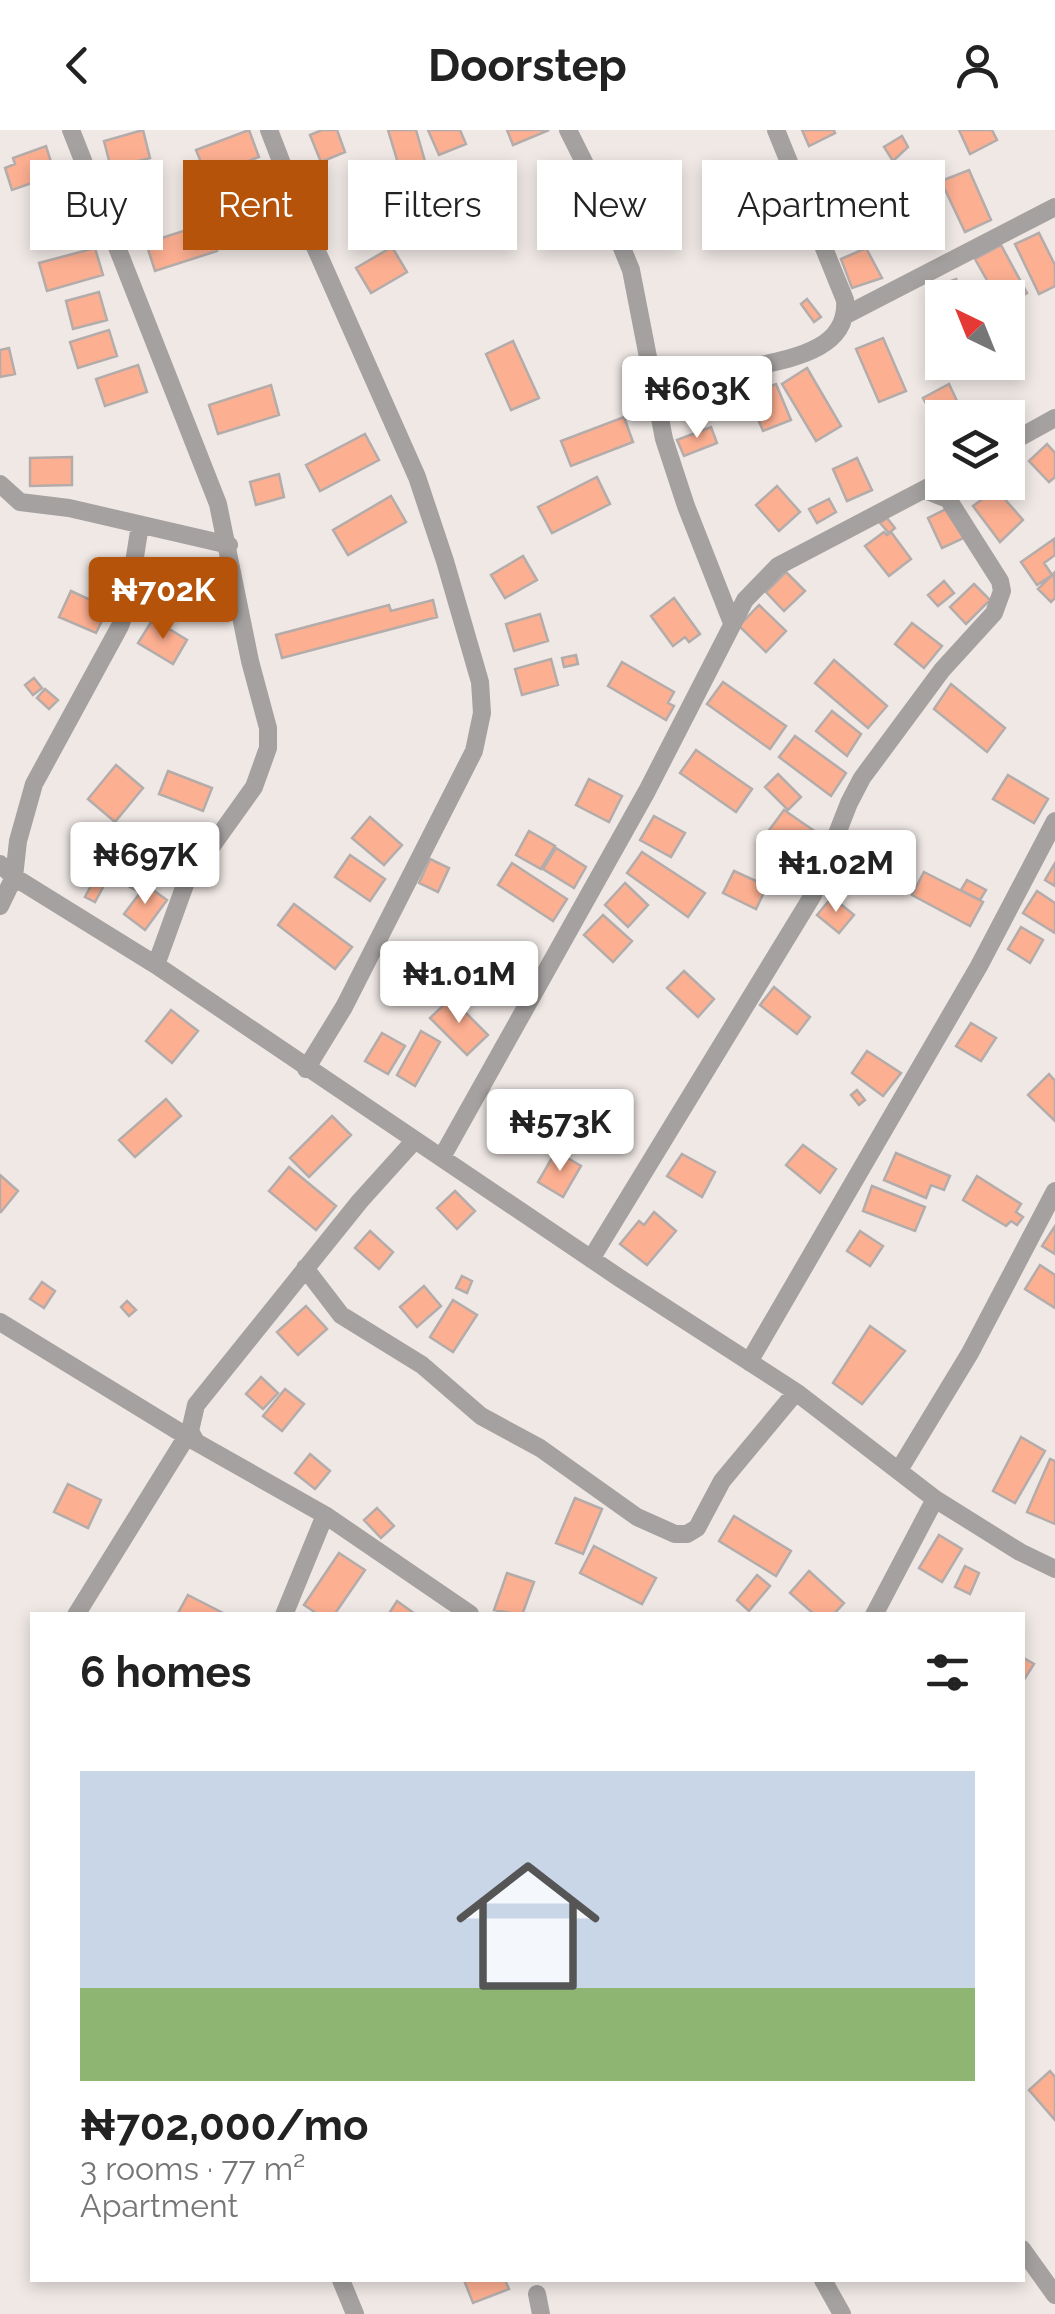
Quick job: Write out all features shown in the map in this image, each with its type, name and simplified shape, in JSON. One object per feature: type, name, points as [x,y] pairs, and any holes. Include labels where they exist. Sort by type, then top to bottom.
[{"type":"street","points":[[71,130],[218,504],[268,728],[268,748],[254,788],[186,882],[156,965]]},
{"type":"street","points":[[270,130],[308,231],[417,478],[465,623],[480,682],[482,713],[474,750],[371,956],[306,1069]]},
{"type":"street","points":[[568,130],[631,270],[656,409],[686,506],[732,623]]},
{"type":"street","points":[[656,409],[703,382],[795,358],[842,328],[846,315],[838,283],[776,130]]},
{"type":"street","points":[[846,315],[1055,206]]},
{"type":"street","points":[[1025,435],[1055,418]]},
{"type":"street","points":[[0,484],[20,502],[70,508],[229,546]]},
{"type":"street","points":[[442,1157],[646,791],[745,600],[778,566],[925,490]]},
{"type":"street","points":[[590,1259],[813,895],[848,803],[862,778],[942,670],[994,613],[1000,581],[949,500]]},
{"type":"street","points":[[0,906],[14,877],[21,828],[34,784],[120,626],[140,525]]},
{"type":"street","points":[[750,1362],[979,966],[1055,821]]},
{"type":"street","points":[[0,864],[14,877],[156,965],[590,1259],[796,1392],[935,1499],[1055,1569]]},
{"type":"street","points":[[78,1612],[191,1437],[196,1406],[305,1268],[414,1140]]},
{"type":"street","points":[[900,1470],[970,1353],[1055,1192]]},
{"type":"street","points":[[305,1268],[341,1316],[422,1365],[494,1425],[540,1448],[637,1518],[675,1534],[687,1534],[697,1528],[722,1481],[796,1392]]},
{"type":"street","points":[[0,1322],[326,1515],[467,1612]]},
{"type":"street","points":[[876,1612],[935,1499]]},
{"type":"street","points":[[285,1612],[326,1515]]},
{"type":"street","points":[[1025,2253],[1055,2295]]},
{"type":"street","points":[[342,2282],[355,2314]]},
{"type":"street","points":[[825,2282],[842,2314]]},
{"type":"street","points":[[537,2294],[541,2314]]},
{"type":"building","points":[[143,130],[150,158],[109,160],[104,141]]},
{"type":"building","points":[[249,130],[259,157],[200,160],[196,150]]},
{"type":"building","points":[[337,130],[345,152],[320,160],[310,135]]},
{"type":"building","points":[[388,130],[416,130],[425,160],[397,160]]},
{"type":"building","points":[[428,130],[460,130],[466,144],[439,155]]},
{"type":"building","points":[[507,130],[549,130],[513,145]]},
{"type":"building","points":[[802,130],[834,130],[835,133],[809,146]]},
{"type":"building","points":[[959,130],[992,130],[997,140],[970,154]]},
{"type":"building","points":[[902,136],[908,147],[892,160],[884,147]]},
{"type":"building","points":[[46,146],[50,160],[30,160],[30,184],[12,190],[5,168],[15,164],[13,158]]},
{"type":"building","points":[[969,170],[991,220],[965,232],[945,190],[945,179]]},
{"type":"building","points":[[183,231],[183,250],[217,251],[155,271],[148,250],[163,250],[163,238]]},
{"type":"building","points":[[1039,233],[1055,265],[1055,286],[1039,294],[1015,244]]},
{"type":"building","points":[[1001,245],[1020,280],[987,280],[975,259]]},
{"type":"building","points":[[96,250],[103,275],[47,291],[39,263]]},
{"type":"building","points":[[394,250],[407,272],[371,293],[356,268]]},
{"type":"building","points":[[867,250],[882,278],[852,288],[841,259]]},
{"type":"building","points":[[99,292],[107,320],[73,329],[66,301]]},
{"type":"building","points":[[807,299],[821,317],[814,322],[801,304]]},
{"type":"building","points":[[109,330],[117,356],[78,368],[70,342]]},
{"type":"building","points":[[883,338],[906,391],[879,402],[856,349]]},
{"type":"building","points":[[513,341],[539,398],[511,410],[486,354]]},
{"type":"building","points":[[9,348],[15,374],[0,377],[0,350]]},
{"type":"building","points":[[138,365],[147,392],[105,406],[96,379]]},
{"type":"building","points":[[807,368],[841,426],[816,441],[782,384]]},
{"type":"building","points":[[776,384],[791,420],[763,431],[748,395]]},
{"type":"building","points":[[949,384],[957,400],[925,402],[923,398]]},
{"type":"building","points":[[271,385],[279,415],[218,434],[209,405]]},
{"type":"building","points":[[737,387],[743,409],[727,414],[721,392]]},
{"type":"building","points":[[624,417],[633,442],[571,466],[561,441]]},
{"type":"building","points":[[711,427],[717,443],[684,456],[677,440]]},
{"type":"building","points":[[365,434],[379,460],[320,491],[306,465]]},
{"type":"building","points":[[1047,444],[1055,453],[1055,477],[1049,482],[1029,461]]},
{"type":"building","points":[[72,457],[72,485],[30,486],[30,458]]},
{"type":"building","points":[[857,458],[872,490],[847,501],[833,469]]},
{"type":"building","points":[[279,474],[284,497],[256,505],[250,482]]},
{"type":"building","points":[[597,477],[610,504],[552,533],[538,507]]},
{"type":"building","points":[[777,486],[800,512],[779,531],[756,505]]},
{"type":"building","points":[[391,496],[406,522],[348,555],[333,530]]},
{"type":"building","points":[[829,499],[836,512],[817,523],[809,509]]},
{"type":"building","points":[[981,500],[1006,500],[1023,520],[1000,542],[973,506]]},
{"type":"building","points":[[952,506],[966,537],[942,548],[928,518]]},
{"type":"building","points":[[887,518],[895,528],[889,533],[880,523]]},
{"type":"building","points":[[884,532],[891,532],[911,559],[889,576],[865,546]]},
{"type":"building","points":[[1054,539],[1055,555],[1044,563],[1052,575],[1037,585],[1021,562]]},
{"type":"building","points":[[523,556],[537,580],[505,598],[491,575]]},
{"type":"building","points":[[786,572],[805,591],[784,611],[766,592]]},
{"type":"building","points":[[1054,573],[1055,598],[1051,602],[1038,589]]},
{"type":"building","points":[[177,581],[218,593],[210,619],[169,607]]},
{"type":"building","points":[[944,581],[954,593],[938,606],[928,595]]},
{"type":"building","points":[[974,584],[990,600],[966,624],[950,607]]},
{"type":"building","points":[[71,591],[108,608],[96,633],[59,617]]},
{"type":"building","points":[[674,598],[700,634],[689,642],[685,637],[673,646],[651,616]]},
{"type":"building","points":[[433,600],[437,617],[282,658],[276,635],[389,605],[391,611]]},
{"type":"building","points":[[759,605],[786,631],[766,652],[739,626]]},
{"type":"building","points":[[540,614],[548,641],[514,651],[506,624]]},
{"type":"building","points":[[153,619],[187,640],[173,664],[138,643]]},
{"type":"building","points":[[912,623],[942,646],[924,668],[895,644]]},
{"type":"building","points":[[576,655],[578,664],[564,667],[562,658]]},
{"type":"building","points":[[551,659],[558,685],[522,695],[515,669]]},
{"type":"building","points":[[834,660],[887,706],[868,728],[815,683]]},
{"type":"building","points":[[622,662],[674,692],[668,703],[674,706],[666,720],[608,686]]},
{"type":"building","points":[[34,678],[42,688],[33,695],[25,685]]},
{"type":"building","points":[[723,682],[786,726],[770,749],[707,704]]},
{"type":"building","points":[[951,684],[1005,728],[987,752],[934,709]]},
{"type":"building","points":[[45,689],[58,700],[49,709],[37,698]]},
{"type":"building","points":[[832,711],[861,734],[847,756],[816,731]]},
{"type":"building","points":[[795,736],[846,773],[831,796],[779,757]]},
{"type":"building","points":[[696,750],[752,789],[736,812],[680,773]]},
{"type":"building","points":[[116,765],[143,788],[115,822],[88,799]]},
{"type":"building","points":[[168,771],[212,788],[203,811],[159,794]]},
{"type":"building","points":[[778,774],[801,797],[788,810],[765,787]]},
{"type":"building","points":[[1008,775],[1048,799],[1034,823],[993,799]]},
{"type":"building","points":[[589,779],[622,796],[609,822],[576,805]]},
{"type":"building","points":[[784,810],[813,830],[796,855],[767,833]]},
{"type":"building","points":[[654,816],[685,833],[671,857],[640,840]]},
{"type":"building","points":[[370,817],[402,845],[384,865],[352,838]]},
{"type":"building","points":[[529,831],[555,846],[541,869],[516,855]]},
{"type":"building","points":[[128,840],[154,853],[136,890],[110,877]]},
{"type":"building","points":[[556,848],[586,867],[574,888],[543,869]]},
{"type":"building","points":[[642,852],[705,893],[688,917],[627,873]]},
{"type":"building","points":[[350,855],[385,879],[370,901],[335,877]]},
{"type":"building","points":[[430,859],[449,868],[438,892],[419,883]]},
{"type":"building","points":[[512,863],[567,899],[553,921],[498,885]]},
{"type":"building","points":[[1055,863],[1055,886],[1045,880]]},
{"type":"building","points":[[100,869],[110,874],[95,902],[85,897]]},
{"type":"building","points":[[734,871],[767,886],[756,909],[723,893]]},
{"type":"building","points":[[924,872],[983,902],[970,926],[912,895]]},
{"type":"building","points":[[967,880],[986,890],[980,900],[961,890]]},
{"type":"building","points":[[625,883],[648,905],[628,927],[605,905]]},
{"type":"building","points":[[146,885],[167,900],[145,930],[124,914]]},
{"type":"building","points":[[1037,891],[1055,903],[1055,933],[1023,913]]},
{"type":"building","points":[[832,897],[854,915],[839,933],[817,915]]},
{"type":"building","points":[[294,904],[352,947],[335,969],[278,925]]},
{"type":"building","points":[[603,915],[632,941],[613,962],[584,935]]},
{"type":"building","points":[[1021,927],[1043,940],[1030,963],[1008,949]]},
{"type":"building","points":[[684,971],[714,999],[698,1017],[667,988]]},
{"type":"building","points":[[774,987],[810,1017],[797,1034],[760,1005]]},
{"type":"building","points":[[451,998],[488,1035],[467,1055],[430,1018]]},
{"type":"building","points":[[171,1010],[198,1031],[172,1063],[146,1041]]},
{"type":"building","points":[[971,1023],[996,1038],[981,1061],[956,1046]]},
{"type":"building","points":[[421,1031],[440,1042],[415,1086],[397,1075]]},
{"type":"building","points":[[382,1033],[405,1046],[388,1074],[365,1061]]},
{"type":"building","points":[[867,1051],[901,1073],[883,1096],[852,1073]]},
{"type":"building","points":[[1049,1074],[1055,1081],[1055,1121],[1028,1095]]},
{"type":"building","points":[[857,1090],[865,1100],[859,1105],[851,1095]]},
{"type":"building","points":[[166,1099],[181,1116],[135,1157],[119,1140]]},
{"type":"building","points":[[332,1116],[351,1135],[309,1177],[290,1158]]},
{"type":"building","points":[[803,1145],[836,1169],[820,1193],[786,1165]]},
{"type":"building","points":[[556,1151],[581,1166],[563,1197],[538,1182]]},
{"type":"building","points":[[896,1153],[950,1176],[944,1190],[931,1185],[926,1198],[884,1180]]},
{"type":"building","points":[[682,1154],[715,1172],[702,1197],[667,1176]]},
{"type":"building","points":[[289,1167],[336,1206],[316,1230],[269,1191]]},
{"type":"building","points":[[0,1175],[18,1191],[1,1212],[0,1211]]},
{"type":"building","points":[[977,1176],[1021,1204],[1016,1212],[1023,1217],[1017,1225],[1011,1221],[1006,1226],[963,1200]]},
{"type":"building","points":[[872,1186],[925,1207],[915,1231],[863,1211]]},
{"type":"building","points":[[455,1191],[475,1211],[457,1229],[437,1208]]},
{"type":"building","points":[[654,1212],[676,1231],[647,1265],[620,1244],[639,1221],[644,1225]]},
{"type":"building","points":[[1055,1226],[1055,1254],[1042,1246]]},
{"type":"building","points":[[370,1231],[393,1252],[379,1269],[355,1248]]},
{"type":"building","points":[[860,1231],[883,1246],[870,1266],[847,1251]]},
{"type":"building","points":[[1040,1265],[1055,1275],[1055,1308],[1025,1289]]},
{"type":"building","points":[[462,1276],[472,1281],[467,1293],[456,1288]]},
{"type":"building","points":[[42,1282],[55,1291],[44,1308],[30,1299]]},
{"type":"building","points":[[424,1286],[441,1306],[417,1327],[400,1307]]},
{"type":"building","points":[[453,1300],[477,1315],[453,1352],[430,1337]]},
{"type":"building","points":[[127,1301],[136,1310],[129,1316],[121,1307]]},
{"type":"building","points":[[306,1306],[327,1329],[298,1355],[277,1332]]},
{"type":"building","points":[[870,1326],[905,1351],[862,1404],[833,1383]]},
{"type":"building","points":[[261,1377],[278,1393],[263,1409],[246,1394]]},
{"type":"building","points":[[285,1389],[304,1404],[282,1431],[263,1416]]},
{"type":"building","points":[[1021,1437],[1045,1451],[1015,1503],[993,1491]]},
{"type":"building","points":[[310,1454],[330,1471],[315,1489],[295,1473]]},
{"type":"building","points":[[1050,1459],[1055,1461],[1055,1524],[1027,1512]]},
{"type":"building","points":[[68,1484],[101,1500],[88,1528],[54,1512]]},
{"type":"building","points":[[575,1498],[602,1509],[583,1554],[556,1543]]},
{"type":"building","points":[[377,1508],[394,1526],[381,1538],[364,1520]]},
{"type":"building","points":[[734,1516],[791,1551],[776,1576],[719,1541]]},
{"type":"building","points":[[939,1535],[962,1549],[942,1582],[919,1568]]},
{"type":"building","points":[[594,1546],[656,1578],[642,1604],[580,1573]]},
{"type":"building","points":[[339,1553],[365,1570],[336,1612],[314,1612],[304,1605]]},
{"type":"building","points":[[965,1566],[979,1573],[970,1594],[955,1587]]},
{"type":"building","points":[[809,1571],[844,1603],[836,1612],[812,1612],[790,1593]]},
{"type":"building","points":[[507,1573],[534,1582],[523,1612],[494,1610]]},
{"type":"building","points":[[757,1575],[770,1586],[749,1611],[737,1600]]},
{"type":"building","points":[[188,1595],[221,1612],[179,1612]]},
{"type":"building","points":[[397,1601],[412,1612],[390,1612]]},
{"type":"building","points":[[1025,1659],[1034,1664],[1025,1678]]},
{"type":"building","points":[[1050,2071],[1055,2077],[1055,2120],[1029,2090]]},
{"type":"building","points":[[465,2282],[506,2282],[509,2289],[473,2303]]}]
